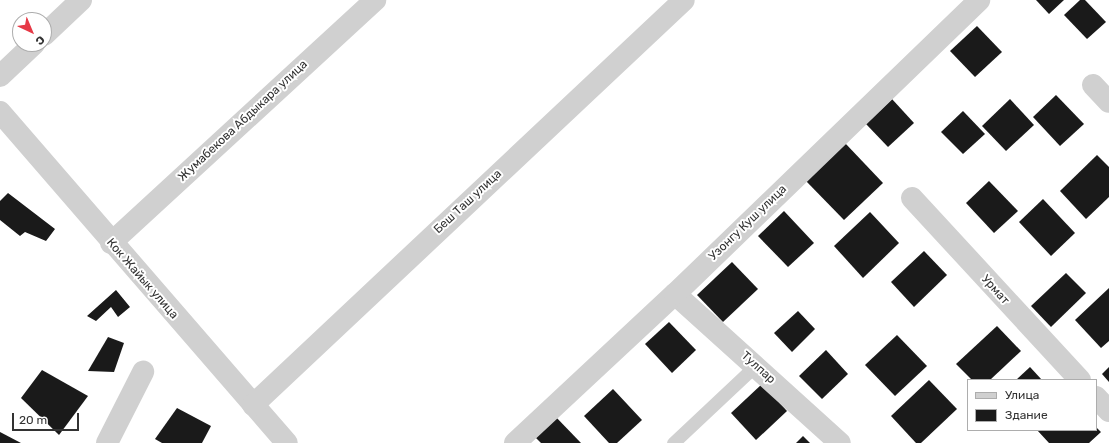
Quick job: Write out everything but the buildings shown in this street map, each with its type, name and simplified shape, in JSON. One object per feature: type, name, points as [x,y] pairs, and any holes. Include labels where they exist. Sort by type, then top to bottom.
[{"type":"street","points":[[52,27],[81,0]]},
{"type":"street","name":"Жумабекова Абдыкара улица","points":[[111,243],[375,0]]},
{"type":"street","name":"Беш Таш улица","points":[[253,405],[684,0]]},
{"type":"street","name":"Узонгу Куш улица","points":[[515,443],[676,294],[979,0]]},
{"type":"street","points":[[0,76],[26,52]]},
{"type":"street","points":[[1093,85],[1109,102]]},
{"type":"street","name":"Кок Жайык улица","points":[[0,112],[111,243],[287,443]]},
{"type":"street","name":"Урмат","points":[[912,198],[1079,379]]},
{"type":"street","name":"Тулпар","points":[[676,294],[840,443]]},
{"type":"street","points":[[107,443],[143,372]]},
{"type":"street","points":[[1097,398],[1109,411]]},
{"type":"lane","points":[[673,443],[755,366]]}]
